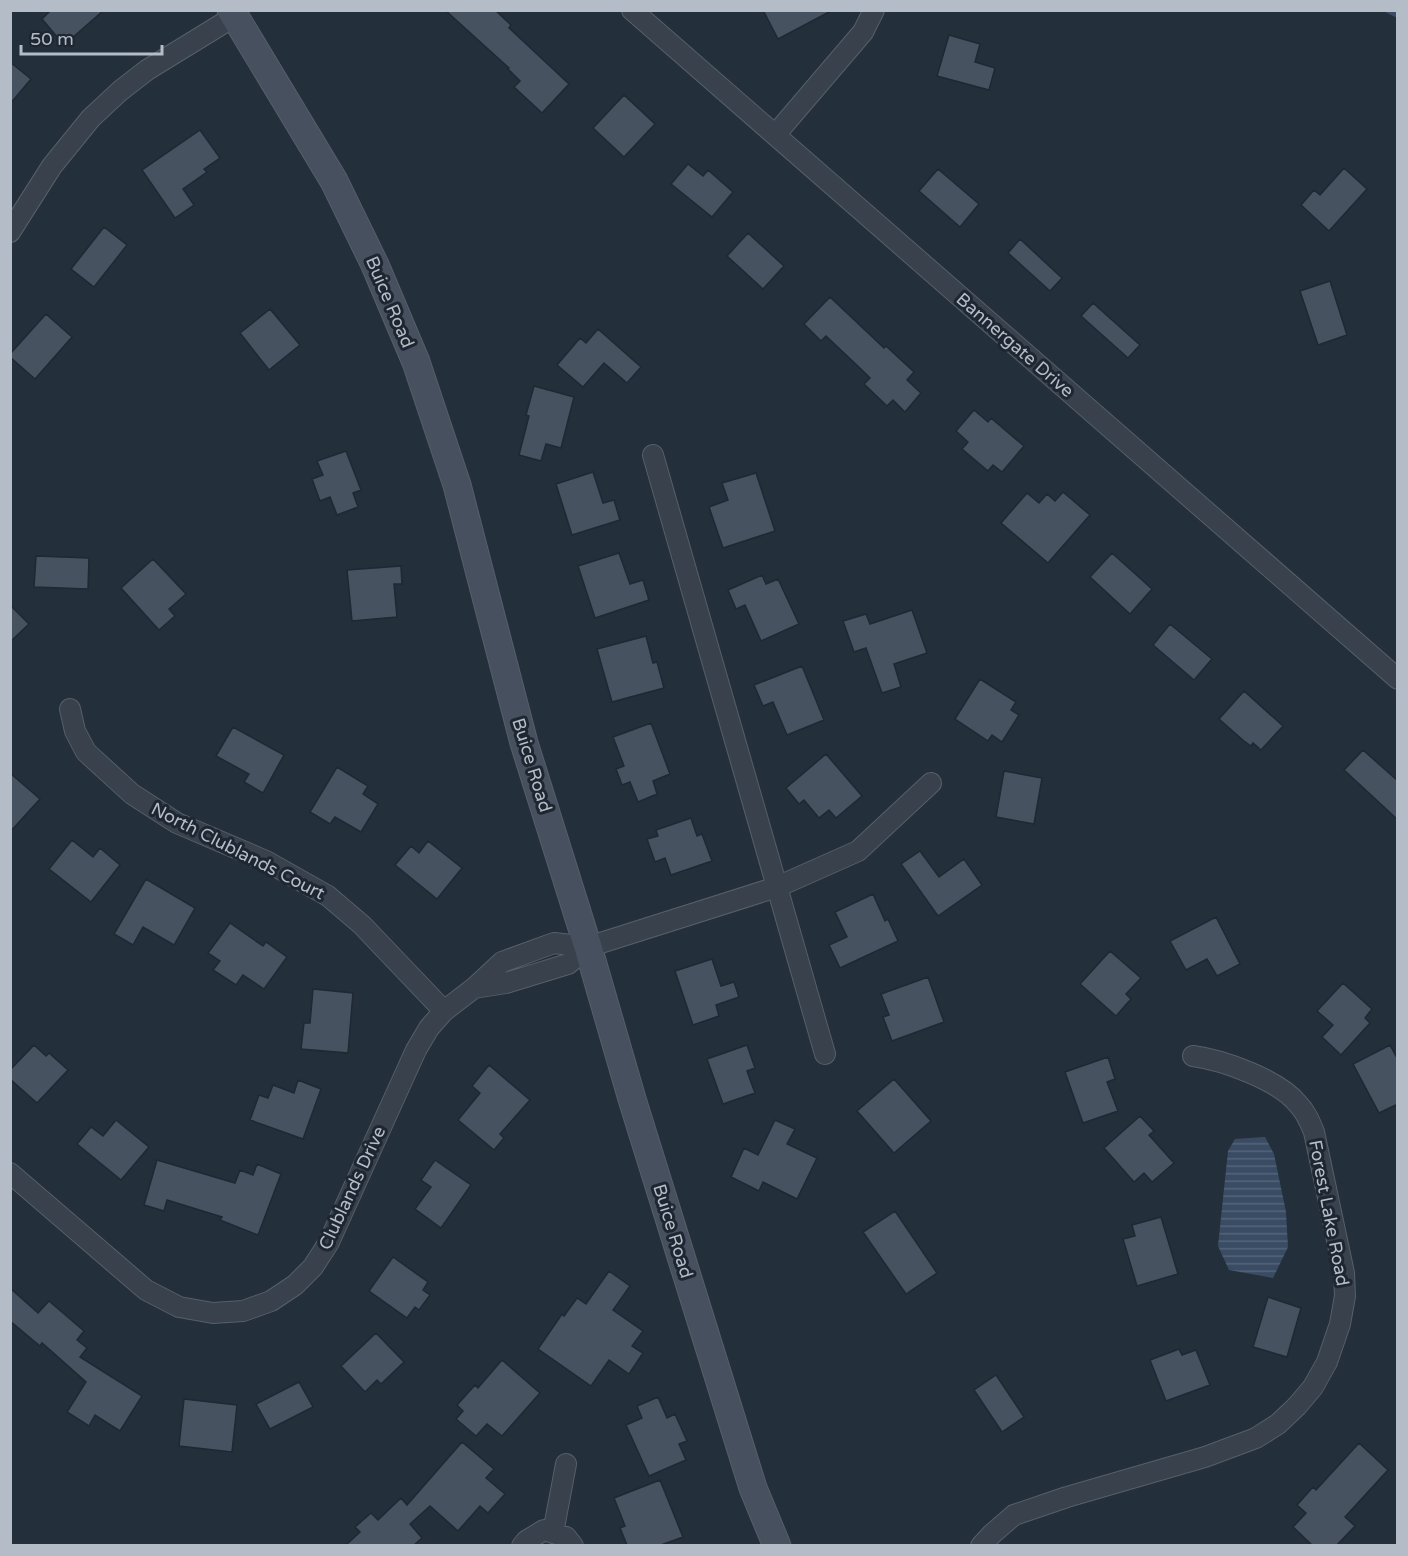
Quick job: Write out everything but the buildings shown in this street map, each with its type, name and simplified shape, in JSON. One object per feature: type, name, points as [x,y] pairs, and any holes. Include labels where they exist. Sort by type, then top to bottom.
[{"type":"street","name":"Bannergate Drive","points":[[632,10],[1398,679]]},
{"type":"street","points":[[775,135],[863,32],[874,10]]},
{"type":"street","points":[[10,232],[52,166],[91,118],[147,70],[233,13]]},
{"type":"street","name":"Buice Road","points":[[233,13],[334,181],[375,265],[416,362],[458,485],[524,742],[588,947],[632,1099],[753,1488],[777,1545]]},
{"type":"street","points":[[653,455],[825,1054]]},
{"type":"street","name":"North Clublands Court","points":[[70,709],[75,731],[86,752],[132,794],[177,823],[266,861],[328,896],[362,924],[444,1011]]},
{"type":"street","name":"Clublands Drive","points":[[10,1173],[146,1290],[179,1307],[213,1313],[243,1311],[271,1301],[296,1285],[314,1267],[329,1242],[416,1050],[429,1028],[444,1011],[474,988],[506,983],[568,964],[588,947],[777,887],[858,851],[931,783]]},
{"type":"street","name":"Forest Lake Road","points":[[981,1545],[1014,1515],[1067,1497],[1205,1457],[1256,1437],[1278,1424],[1297,1406],[1313,1387],[1327,1362],[1340,1324],[1345,1296],[1344,1273],[1314,1132],[1308,1117],[1298,1103],[1284,1090],[1240,1068],[1193,1056]]},
{"type":"street","points":[[553,1533],[566,1464]]},
{"type":"street","points":[[522,1545],[544,1530],[566,1537],[573,1545]]},
{"type":"water","points":[[1265,1137],[1274,1154],[1286,1212],[1288,1247],[1273,1278],[1229,1270],[1218,1246],[1228,1151],[1235,1139]]},
{"type":"waterway","points":[[1388,10],[1398,15]]}]
